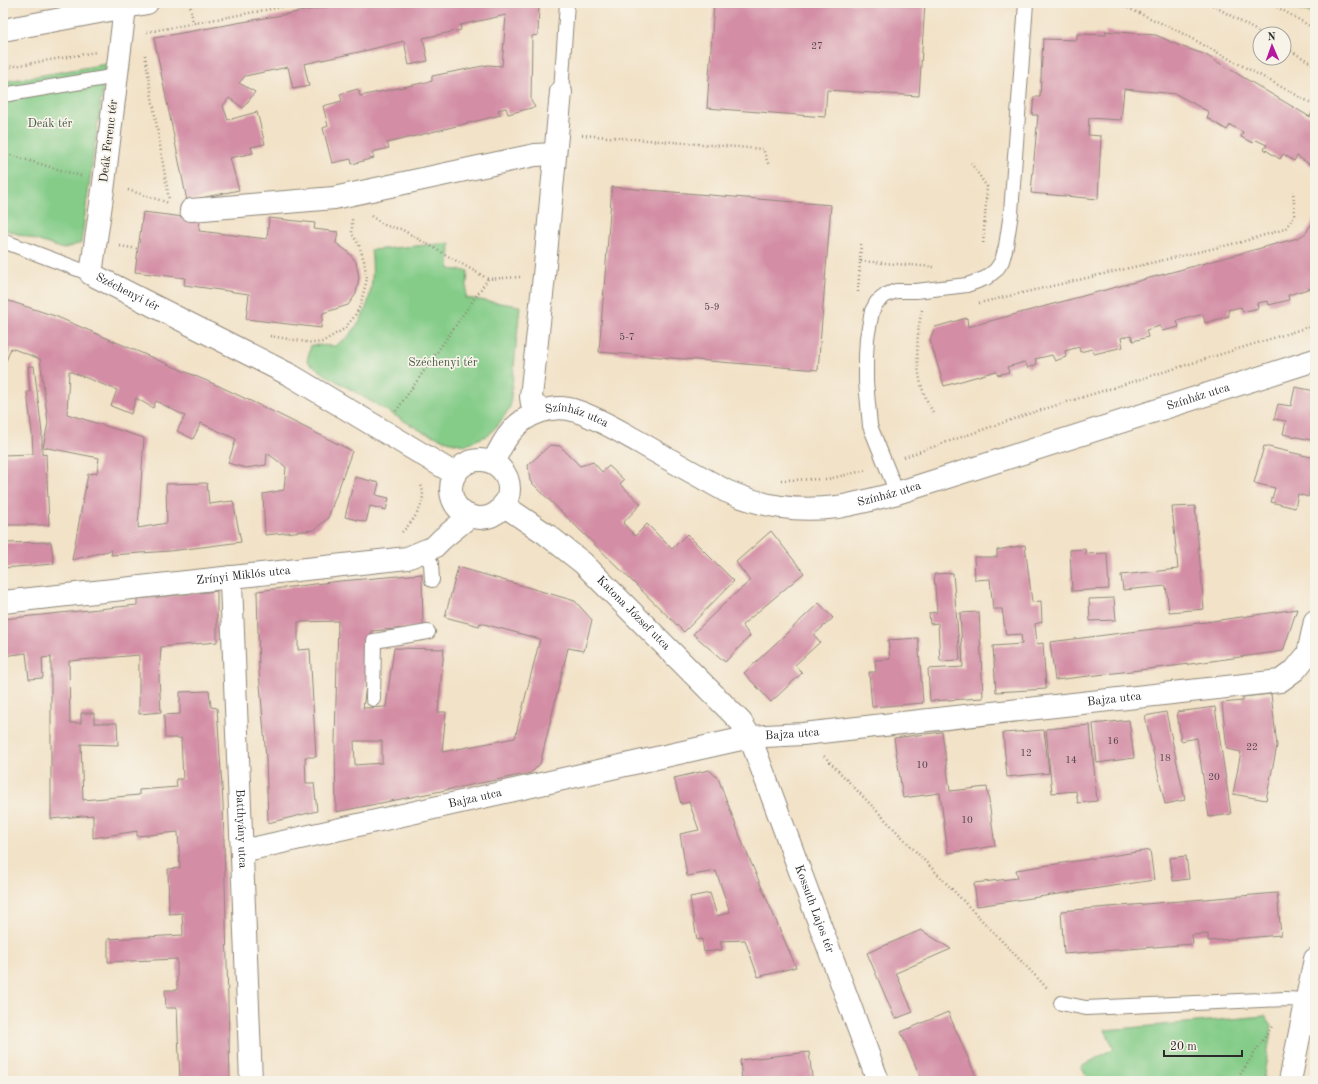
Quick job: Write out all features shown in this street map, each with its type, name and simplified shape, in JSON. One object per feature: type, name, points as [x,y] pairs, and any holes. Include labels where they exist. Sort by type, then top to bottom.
[{"type":"street","points":[[3,30],[147,3]]},
{"type":"street","name":"Deák Ferenc tér","points":[[90,274],[104,183],[125,7]]},
{"type":"street","points":[[543,410],[532,404],[531,397],[561,92]]},
{"type":"street","points":[[191,210],[334,198],[535,155],[556,144]]},
{"type":"street","name":"Széchenyi tér","points":[[90,274],[292,376],[455,474]]},
{"type":"street","name":"Színház utca","points":[[493,463],[500,448],[511,432],[519,423],[528,417],[543,410],[555,408],[575,410],[600,421],[726,492],[741,498],[780,508],[804,510],[838,507],[897,493],[1315,360]]},
{"type":"street","points":[[477,460],[493,463],[501,470],[506,478],[508,487],[504,505],[497,512],[489,516],[470,516],[458,508],[452,495],[452,482],[455,474],[468,462],[477,460]]},
{"type":"street","name":"Katona József utca","points":[[504,505],[546,534],[583,563],[741,722],[750,737]]},
{"type":"street","name":"Zrínyi Miklós utca","points":[[3,602],[415,555],[434,547],[470,516]]},
{"type":"street","name":"Batthyány utca","points":[[230,577],[251,1081]]},
{"type":"street","name":"Bajza utca","points":[[242,851],[750,737],[804,734],[1280,681],[1295,670],[1308,654],[1315,621]]},
{"type":"street","name":"Kossuth Lajos tér","points":[[750,737],[878,1081]]},
{"type":"street","points":[[1290,1081],[1315,960]]},
{"type":"lane","points":[[561,92],[567,3]]},
{"type":"lane","points":[[897,493],[870,426],[867,393],[867,338],[872,311],[877,302],[886,295],[896,291],[916,291],[967,285],[986,278],[996,270],[1002,261],[1011,213],[1026,3]]},
{"type":"lane","points":[[3,95],[117,76]]},
{"type":"lane","name":"Széchenyi tér","points":[[3,241],[90,274]]},
{"type":"lane","points":[[415,555],[431,563],[432,580]]},
{"type":"lane","points":[[373,699],[374,641],[428,632]]},
{"type":"lane","points":[[1061,1003],[1086,1008],[1285,999],[1307,1000]]},
{"type":"path","points":[[190,3],[194,23]]},
{"type":"path","points":[[3,153],[169,203],[142,33],[303,3]]},
{"type":"path","points":[[1117,3],[1154,19],[1315,105]]},
{"type":"path","points":[[1209,3],[1252,28]]},
{"type":"path","points":[[1270,3],[1315,28]]},
{"type":"path","points":[[3,68],[144,45]]},
{"type":"path","points":[[1292,52],[1315,65]]},
{"type":"path","points":[[556,144],[763,149],[769,166]]},
{"type":"path","points":[[971,163],[987,188],[984,240]]},
{"type":"path","points":[[127,197],[128,190]]},
{"type":"path","points":[[975,303],[982,304],[1241,242],[1285,229],[1295,215],[1293,191]]},
{"type":"path","points":[[263,335],[313,343],[322,342],[344,329],[354,317],[360,306],[367,279],[364,260],[359,245],[352,234],[352,217]]},
{"type":"path","points":[[386,226],[402,229],[488,279],[544,276]]},
{"type":"path","points":[[119,252],[121,239]]},
{"type":"path","points":[[860,261],[861,242]]},
{"type":"path","points":[[400,406],[488,279]]},
{"type":"path","points":[[924,305],[919,324],[918,363],[923,391],[934,414]]},
{"type":"path","points":[[780,480],[828,479],[867,470],[1025,416],[1315,325]]},
{"type":"path","points":[[415,555],[401,533],[413,522],[422,502],[423,490],[418,479]]},
{"type":"path","points":[[804,734],[1061,1003]]},
{"type":"path","points":[[1236,1081],[1272,1026]]},
{"type":"green space","points":[[1280,3],[1315,3],[1315,14]]},
{"type":"green space","name":"Deák tér","points":[[106,64],[81,243],[63,249],[3,229],[3,82]]},
{"type":"green space","name":"Széchenyi tér","points":[[450,243],[449,269],[468,271],[466,298],[520,306],[510,407],[489,435],[464,445],[450,442],[423,432],[326,375],[307,361],[311,345],[335,346],[350,334],[364,314],[372,282],[371,250]]},
{"type":"green space","points":[[1265,1016],[1272,1026],[1263,1081],[1090,1081],[1081,1067],[1114,1048],[1105,1030]]},
{"type":"building","points":[[348,3],[539,3],[538,35],[532,36],[531,101],[535,107],[508,114],[506,108],[498,110],[501,115],[387,143],[389,148],[372,152],[374,158],[352,164],[351,159],[332,163],[323,128],[328,126],[323,106],[342,101],[340,94],[358,89],[360,96],[432,81],[432,76],[488,65],[502,66],[506,15],[460,25],[461,30],[423,38],[428,61],[409,65],[404,41],[304,64],[309,86],[293,89],[288,67],[245,76],[239,83],[255,92],[243,108],[229,98],[223,106],[228,120],[257,112],[265,144],[251,147],[253,153],[230,158],[239,190],[187,201],[154,38]]},
{"type":"building","points":[[714,3],[925,3],[919,96],[827,90],[825,117],[707,108]]},
{"type":"building","points":[[1105,31],[1156,35],[1180,46],[1204,54],[1310,117],[1312,112],[1315,114],[1315,168],[1297,156],[1294,161],[1283,154],[1280,159],[1264,149],[1267,145],[1256,140],[1253,143],[1241,137],[1243,132],[1230,125],[1227,130],[1207,118],[1209,112],[1176,94],[1124,89],[1121,120],[1089,118],[1088,135],[1101,136],[1098,199],[1031,193],[1038,115],[1032,115],[1034,97],[1040,97],[1043,39],[1077,40],[1077,34],[1106,35]]},
{"type":"building","points":[[612,187],[831,205],[818,370],[599,352]]},
{"type":"building","points":[[143,212],[200,219],[199,231],[267,239],[269,218],[315,223],[314,229],[338,232],[336,243],[348,252],[356,262],[359,278],[356,294],[348,305],[323,313],[321,328],[246,319],[249,294],[184,285],[185,278],[135,272]]},
{"type":"building","points":[[1315,218],[1315,287],[1288,295],[1289,300],[1269,305],[1268,301],[1257,303],[1258,308],[1243,312],[1241,307],[1228,310],[1229,316],[1205,323],[1203,314],[1177,321],[1179,327],[1162,331],[1160,326],[1146,330],[1148,337],[1133,341],[1131,335],[1121,338],[1123,347],[1094,354],[1092,349],[1080,352],[1079,347],[1065,351],[1066,357],[1055,361],[1052,355],[1035,359],[1037,364],[1028,368],[1025,362],[1007,367],[1009,372],[998,375],[996,371],[944,386],[930,340],[935,327],[967,318],[968,327],[1298,238],[1306,233]]},
{"type":"building","points":[[3,299],[55,316],[221,387],[352,451],[328,518],[314,530],[265,535],[263,494],[284,490],[286,467],[267,453],[266,465],[246,468],[228,463],[236,439],[201,423],[193,439],[177,431],[185,416],[156,401],[153,408],[136,398],[131,414],[111,406],[117,390],[69,371],[67,414],[144,438],[138,528],[167,523],[166,484],[207,483],[209,504],[233,501],[241,542],[170,551],[111,555],[112,550],[72,560],[88,474],[97,473],[99,458],[43,447],[48,423],[40,359],[11,348],[3,369]]},
{"type":"building","points":[[28,366],[34,366],[42,433],[42,455],[46,454],[49,525],[4,525],[3,455],[33,454],[27,392],[30,392]]},
{"type":"building","points":[[1295,387],[1315,391],[1315,441],[1283,434],[1286,421],[1274,419],[1278,404],[1291,406]]},
{"type":"building","points":[[550,445],[560,446],[580,466],[593,462],[602,472],[609,466],[624,480],[620,484],[641,504],[623,523],[635,536],[647,524],[672,549],[687,534],[734,581],[684,632],[530,481],[528,465]]},
{"type":"building","points":[[1264,446],[1315,458],[1315,465],[1308,497],[1298,494],[1295,508],[1271,502],[1275,488],[1254,483]]},
{"type":"building","points":[[355,477],[379,483],[376,495],[389,498],[386,510],[370,506],[366,522],[345,517]]},
{"type":"building","points":[[1195,506],[1204,609],[1169,612],[1166,586],[1123,590],[1121,575],[1178,569],[1172,507]]},
{"type":"building","points":[[771,531],[804,573],[742,625],[750,636],[725,662],[693,634],[750,581],[736,562]]},
{"type":"building","points":[[51,542],[54,564],[3,568],[3,543]]},
{"type":"building","points":[[1025,545],[1032,602],[1041,601],[1042,622],[1035,624],[1037,644],[1043,643],[1046,689],[996,692],[993,646],[1022,644],[1021,634],[1006,635],[1002,609],[993,609],[990,579],[975,580],[974,557],[997,557],[997,550]]},
{"type":"building","points":[[1085,549],[1086,554],[1107,553],[1109,589],[1072,591],[1070,550]]},
{"type":"building","points":[[458,567],[575,601],[592,620],[584,651],[568,648],[540,764],[531,773],[336,812],[335,741],[338,621],[298,622],[298,650],[310,649],[316,757],[305,757],[306,783],[314,783],[317,811],[268,823],[266,758],[259,672],[257,591],[340,581],[422,574],[423,627],[371,631],[370,658],[363,708],[386,707],[394,648],[444,649],[438,712],[446,712],[442,752],[515,738],[540,639],[480,623],[479,626],[445,617]],"holes":[[[354,741],[382,741],[382,763],[355,765]]]},
{"type":"building","points":[[953,573],[960,660],[940,661],[938,623],[930,624],[929,613],[937,612],[934,574]]},
{"type":"building","points":[[217,591],[217,642],[161,647],[159,678],[161,712],[139,714],[139,655],[69,661],[70,723],[81,723],[81,713],[94,713],[94,723],[117,723],[118,745],[81,744],[83,800],[139,795],[139,790],[177,787],[176,779],[183,779],[181,738],[165,738],[164,715],[180,714],[180,692],[209,691],[211,707],[217,708],[223,803],[230,1081],[180,1081],[177,1008],[166,1008],[165,990],[177,990],[177,959],[108,962],[108,939],[183,935],[182,913],[169,914],[168,869],[180,868],[178,832],[137,836],[137,831],[93,838],[93,815],[51,819],[51,657],[42,658],[43,678],[29,679],[26,653],[3,656],[3,619],[137,605],[137,599]]},
{"type":"building","points":[[1114,598],[1116,620],[1090,621],[1089,599]]},
{"type":"building","points":[[819,603],[833,618],[814,635],[820,642],[795,665],[802,673],[771,702],[744,673]]},
{"type":"building","points":[[1297,609],[1283,651],[1055,680],[1050,642]]},
{"type":"building","points":[[979,612],[983,698],[930,701],[928,669],[963,667],[960,613]]},
{"type":"building","points":[[918,638],[923,703],[872,707],[869,672],[876,672],[875,660],[890,659],[888,640]]},
{"type":"building","points":[[1271,694],[1277,746],[1266,800],[1233,794],[1241,752],[1227,749],[1222,703],[1243,701],[1243,697]]},
{"type":"building","points":[[1215,707],[1231,814],[1209,817],[1197,738],[1181,741],[1177,712]]},
{"type":"building","points":[[1166,712],[1185,800],[1165,804],[1145,716]]},
{"type":"building","points":[[1129,720],[1134,758],[1097,763],[1093,724]]},
{"type":"building","points":[[1090,725],[1097,801],[1078,803],[1076,791],[1052,793],[1046,729]]},
{"type":"building","points":[[1044,730],[1049,773],[1007,777],[1003,733]]},
{"type":"building","points":[[942,732],[950,791],[987,787],[995,846],[948,853],[940,793],[903,798],[894,738]]},
{"type":"building","points":[[709,770],[718,778],[743,844],[796,967],[758,977],[745,940],[720,941],[722,950],[704,952],[702,939],[697,940],[690,897],[710,893],[717,916],[730,912],[716,871],[687,876],[680,834],[699,830],[689,802],[681,804],[674,778]]},
{"type":"building","points":[[1150,850],[1154,880],[977,906],[974,883],[1018,878],[1016,870]]},
{"type":"building","points":[[1186,856],[1189,879],[1173,881],[1170,858]]},
{"type":"building","points":[[1277,893],[1281,935],[1208,941],[1208,934],[1192,935],[1193,944],[1064,954],[1061,911]]},
{"type":"building","points":[[921,930],[951,949],[896,973],[913,1012],[895,1019],[867,953]]},
{"type":"building","points":[[948,1012],[978,1081],[922,1081],[901,1032]]},
{"type":"building","points":[[809,1052],[812,1077],[803,1078],[803,1081],[742,1081],[740,1060]]}]
